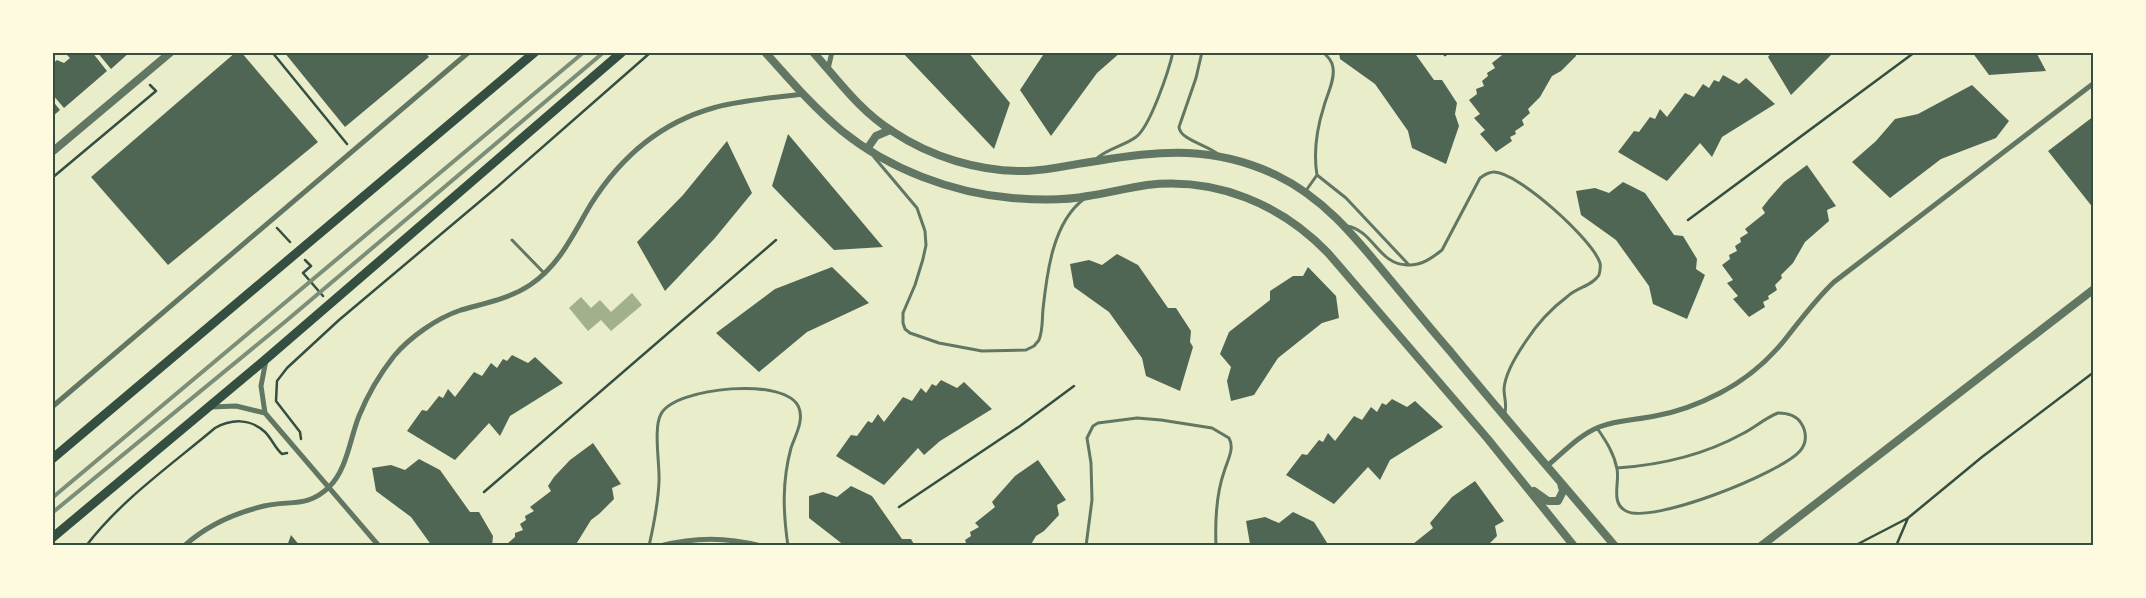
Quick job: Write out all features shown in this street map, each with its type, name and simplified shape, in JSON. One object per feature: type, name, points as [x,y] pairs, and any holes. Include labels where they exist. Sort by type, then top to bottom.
[{"type":"main road","points":[[52,459],[535,52]]},
{"type":"main road","points":[[52,538],[266,359],[622,52]]},
{"type":"street","points":[[52,152],[171,52]]},
{"type":"street","points":[[52,407],[469,52]]},
{"type":"street","points":[[765,52],[802,94],[842,130],[867,148],[900,167],[936,182],[972,192],[1010,198],[1049,200],[1087,196],[1149,185],[1182,184],[1213,188],[1241,195],[1267,206],[1291,220],[1311,235],[1328,253],[1487,438],[1574,546]]},
{"type":"street","points":[[828,69],[832,52]]},
{"type":"street","points":[[816,53],[843,88],[864,109],[890,130],[914,144],[943,157],[973,165],[1009,171],[1056,169],[1152,152],[1200,152],[1249,165],[1277,176],[1305,192],[1345,225],[1614,546]]},
{"type":"street","points":[[1547,466],[1585,435],[1597,428],[1613,423],[1677,411],[1706,400],[1741,380],[1770,355],[1786,338],[1818,296],[1834,282],[2094,83]]},
{"type":"street","points":[[184,546],[211,526],[238,514],[266,505],[306,502],[317,497],[328,488],[339,473],[358,417],[372,386],[395,355],[433,325],[459,311],[514,294],[545,274],[561,256],[605,182],[627,156],[654,135],[683,118],[715,107],[802,94]]},
{"type":"street","points":[[867,148],[876,136],[890,130]]},
{"type":"street","points":[[1761,546],[2094,289]]},
{"type":"street","points":[[266,359],[261,386],[265,413],[379,546]]},
{"type":"street","points":[[207,408],[236,406],[265,413]]},
{"type":"street","points":[[1523,483],[1542,497],[1553,502],[1558,501],[1562,496],[1561,483]]},
{"type":"street","points":[[660,546],[689,539],[708,538],[736,539],[761,546]]},
{"type":"lane","points":[[1095,161],[1111,149],[1138,136],[1142,131],[1157,100],[1173,52]]},
{"type":"lane","points":[[1202,52],[1196,78],[1178,127],[1179,132],[1182,136],[1211,148],[1224,158]]},
{"type":"lane","points":[[1305,192],[1317,175],[1315,146],[1334,68],[1329,58],[1323,52]]},
{"type":"lane","points":[[867,148],[911,199],[921,217],[925,231],[926,245],[923,259],[912,294],[903,313],[902,323],[910,333],[960,349],[1004,352],[1026,350],[1040,340],[1048,275],[1059,234],[1065,219],[1074,206],[1087,196]]},
{"type":"lane","points":[[1345,225],[1361,231],[1392,262],[1409,265],[1421,263],[1432,258],[1442,250],[1480,178],[1485,174],[1495,172],[1516,181],[1547,203],[1584,240],[1599,262],[1600,268],[1595,280],[1576,290],[1559,303],[1536,327],[1521,349],[1506,380],[1504,395],[1507,407],[1504,416]]},
{"type":"lane","points":[[1317,175],[1352,205],[1409,265]]},
{"type":"lane","points":[[512,240],[545,274]]},
{"type":"lane","points":[[649,546],[658,498],[660,469],[657,432],[661,414],[668,406],[676,402],[700,394],[726,389],[752,389],[788,395],[795,400],[799,408],[801,416],[791,447],[784,494],[784,516],[788,546]]},
{"type":"lane","points":[[1597,428],[1609,447],[1617,468],[1617,496],[1621,508],[1637,513],[1670,508],[1702,500],[1734,488],[1778,466],[1800,452],[1806,437],[1800,421],[1786,413],[1778,413],[1713,448],[1682,459],[1658,464],[1617,468]]},
{"type":"lane","points":[[1086,546],[1092,500],[1091,462],[1087,438],[1089,432],[1092,426],[1098,423],[1137,418],[1186,423],[1212,428],[1229,438],[1231,450],[1223,473],[1217,501],[1216,546]]},
{"type":"path","points":[[272,52],[353,152]]},
{"type":"path","points":[[86,546],[111,515],[140,489],[215,428],[226,422],[240,421],[255,424],[266,433],[282,454],[288,452],[302,438],[300,432],[281,409],[275,395],[277,381],[287,368],[339,320],[497,187],[651,52]]},
{"type":"path","points":[[1688,220],[1915,52]]},
{"type":"path","points":[[52,178],[156,91],[143,76]]},
{"type":"path","points":[[484,492],[776,240]]},
{"type":"path","points":[[1854,546],[1908,518],[1982,457],[2094,372]]},
{"type":"path","points":[[899,508],[1020,426],[1074,386]]},
{"type":"path","points":[[1896,546],[1908,518]]},
{"type":"shaded area","points":[[632,293],[642,305],[611,331],[601,320],[588,331],[569,308],[581,297],[591,308],[600,300],[611,312]]},
{"type":"building","points":[[68,52],[92,52],[107,71],[64,108],[52,94],[52,64],[57,60],[64,63],[70,58],[66,54]]},
{"type":"building","points":[[97,52],[130,52],[111,69]]},
{"type":"building","points":[[236,52],[241,52],[318,142],[168,265],[91,177]]},
{"type":"building","points":[[284,52],[425,52],[429,57],[345,127]]},
{"type":"building","points":[[902,52],[968,52],[1010,103],[994,149]]},
{"type":"building","points":[[1045,52],[1121,52],[1097,73],[1051,136],[1020,90]]},
{"type":"building","points":[[1339,52],[1414,52],[1434,80],[1442,80],[1457,103],[1455,114],[1459,126],[1446,164],[1412,148],[1408,131],[1375,84],[1340,59]]},
{"type":"building","points":[[1506,52],[1575,52],[1576,56],[1561,71],[1552,76],[1540,97],[1528,109],[1530,113],[1522,120],[1524,125],[1515,131],[1516,134],[1510,137],[1512,141],[1496,152],[1480,134],[1485,130],[1474,118],[1480,114],[1469,100],[1477,94],[1476,89],[1484,86],[1482,81],[1488,76],[1487,73],[1495,68],[1492,63]]},
{"type":"building","points":[[1772,52],[1834,52],[1791,95],[1768,57]]},
{"type":"building","points":[[1972,52],[2036,52],[2046,71],[1989,75]]},
{"type":"building","points":[[1723,75],[1739,84],[1746,78],[1775,104],[1722,137],[1712,157],[1700,143],[1667,181],[1618,152],[1634,131],[1639,132],[1650,117],[1655,119],[1660,109],[1667,117],[1685,93],[1694,97],[1703,84],[1709,88],[1714,80],[1719,82]]},
{"type":"building","points":[[1972,85],[2009,121],[1996,138],[1941,159],[1890,198],[1852,162],[1876,141],[1895,119],[1918,114]]},
{"type":"building","points":[[52,100],[60,110],[52,117]]},
{"type":"building","points":[[2094,116],[2094,209],[2048,151]]},
{"type":"building","points":[[788,134],[883,247],[834,250],[772,186]]},
{"type":"building","points":[[727,141],[752,193],[715,238],[665,291],[637,242],[683,195]]},
{"type":"building","points":[[1807,165],[1836,206],[1827,210],[1829,221],[1805,242],[1793,263],[1781,275],[1782,278],[1775,285],[1777,290],[1768,296],[1769,299],[1763,302],[1765,307],[1749,317],[1733,299],[1738,296],[1727,283],[1733,280],[1722,265],[1730,259],[1729,255],[1737,251],[1735,246],[1741,242],[1740,238],[1748,233],[1745,229],[1765,213],[1762,208],[1769,199],[1784,182]]},
{"type":"building","points":[[1623,182],[1645,193],[1674,235],[1683,236],[1697,259],[1696,269],[1705,275],[1687,319],[1653,304],[1649,286],[1616,240],[1581,215],[1576,191],[1595,188],[1609,193]]},
{"type":"building","points":[[1117,254],[1138,265],[1168,308],[1176,308],[1191,331],[1190,342],[1193,347],[1180,391],[1146,376],[1142,358],[1109,312],[1074,287],[1070,264],[1089,260],[1102,265]]},
{"type":"building","points":[[832,267],[869,303],[807,332],[759,372],[716,333],[775,289]]},
{"type":"building","points":[[1308,267],[1336,296],[1339,318],[1322,323],[1278,358],[1254,395],[1231,401],[1227,381],[1231,367],[1220,354],[1229,332],[1270,300],[1270,291],[1293,276],[1303,276]]},
{"type":"building","points":[[512,355],[528,363],[535,357],[563,383],[510,416],[500,436],[489,423],[455,460],[407,431],[422,410],[427,411],[439,396],[443,398],[448,389],[455,397],[474,372],[482,376],[491,363],[497,368],[503,359],[507,361]]},
{"type":"building","points":[[941,380],[957,388],[964,382],[992,409],[940,441],[924,455],[918,448],[884,485],[836,456],[851,435],[857,436],[868,421],[872,423],[878,414],[884,422],[903,397],[912,401],[921,388],[926,393],[932,384],[936,386]]},
{"type":"building","points":[[1392,399],[1407,407],[1415,401],[1443,427],[1390,460],[1380,480],[1368,467],[1334,504],[1286,475],[1302,454],[1307,455],[1319,440],[1323,442],[1328,433],[1335,441],[1354,416],[1362,420],[1371,407],[1377,412],[1382,403],[1386,405]]},
{"type":"building","points":[[593,443],[621,484],[612,488],[614,499],[591,520],[575,546],[509,546],[508,543],[515,537],[515,533],[523,530],[520,524],[526,520],[525,516],[534,511],[530,507],[551,491],[548,486],[554,477],[570,460]]},
{"type":"building","points":[[419,459],[440,470],[470,512],[479,512],[493,536],[492,546],[432,546],[411,517],[376,491],[372,468],[391,465],[405,470]]},
{"type":"building","points":[[1038,460],[1066,500],[1057,505],[1059,515],[1044,531],[1036,536],[1030,546],[967,546],[965,540],[971,536],[970,532],[979,527],[975,523],[995,507],[992,502],[1015,476]]},
{"type":"building","points":[[1475,481],[1504,521],[1495,526],[1497,536],[1487,546],[1414,546],[1413,544],[1433,528],[1430,523],[1452,497]]},
{"type":"building","points":[[851,486],[872,496],[902,539],[911,539],[915,546],[845,546],[809,518],[809,496],[823,492],[837,497]]},
{"type":"building","points":[[1293,512],[1314,522],[1329,546],[1250,544],[1246,521],[1265,517],[1279,523]]},
{"type":"building","points":[[291,535],[300,546],[287,546]]},
{"type":"railway","points":[[52,498],[584,52]]},
{"type":"railway","points":[[52,513],[286,321],[604,52]]}]
